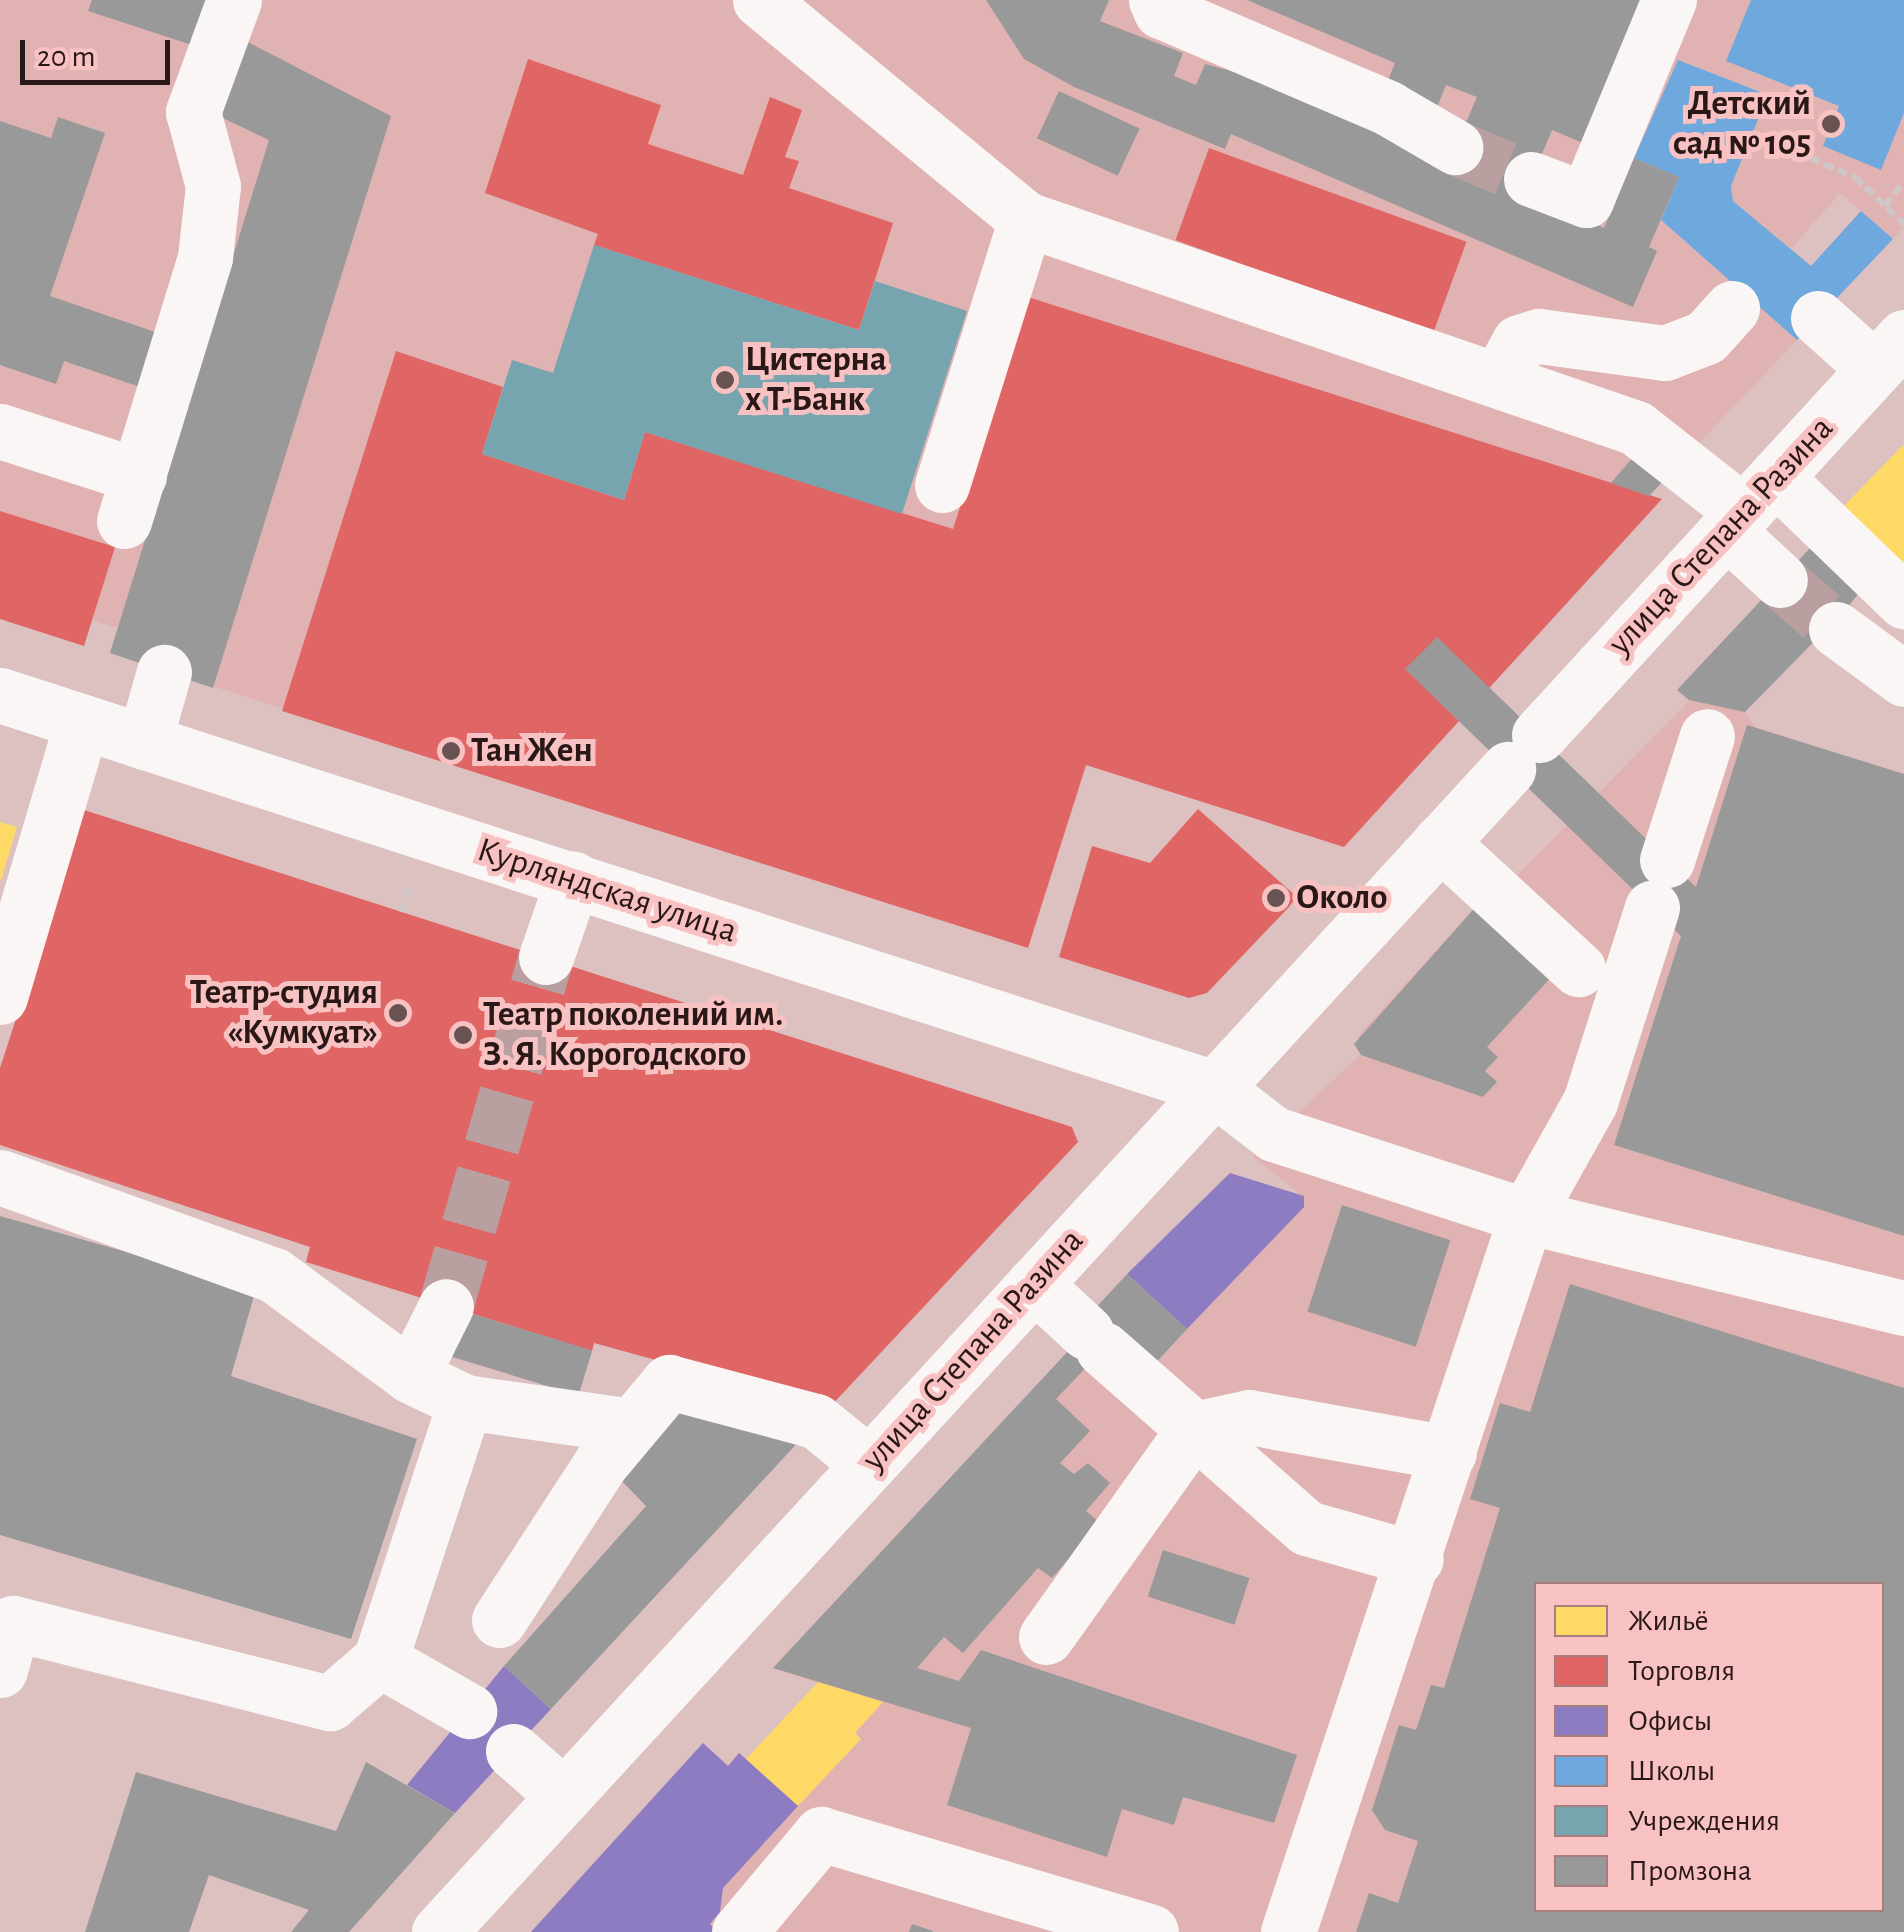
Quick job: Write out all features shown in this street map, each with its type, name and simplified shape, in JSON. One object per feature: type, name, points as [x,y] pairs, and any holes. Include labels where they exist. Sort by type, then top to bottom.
[{"type":"street","points":[[0,431],[132,498],[205,257],[213,186],[193,112],[234,0]]},
{"type":"street","points":[[760,0],[1026,219],[1636,428],[1748,507],[1904,601]]},
{"type":"street","points":[[1156,0],[1162,11],[1388,108],[1455,147]]},
{"type":"street","points":[[1531,179],[1586,200],[1668,0]]},
{"type":"street","points":[[942,485],[1026,219]]},
{"type":"street","points":[[1498,380],[1519,342],[1539,336],[1665,353],[1706,337],[1732,308]]},
{"type":"street","points":[[1818,318],[1889,353]]},
{"type":"street","name":"улица Степана Разина","points":[[439,1932],[1889,353]]},
{"type":"street","points":[[1748,507],[1780,580]]},
{"type":"street","points":[[1836,629],[1904,679]]},
{"type":"street","points":[[144,742],[164,672]]},
{"type":"street","name":"Курляндская улица","points":[[0,695],[1214,1088],[1274,1134],[1526,1216],[1904,1308]]},
{"type":"street","points":[[0,997],[82,722]]},
{"type":"street","points":[[1288,1932],[1367,1684],[1416,1559],[1526,1216],[1590,1102],[1706,736]]},
{"type":"street","points":[[1440,842],[1578,969]]},
{"type":"street","points":[[546,957],[572,879]]},
{"type":"street","points":[[0,1177],[274,1275],[411,1376],[465,1402],[631,1426]]},
{"type":"street","points":[[1034,1284],[1307,1528],[1416,1559]]},
{"type":"street","points":[[411,1376],[446,1306]]},
{"type":"street","points":[[499,1620],[631,1426],[669,1382],[816,1421],[869,1464]]},
{"type":"street","points":[[0,1670],[13,1623],[330,1702],[380,1660],[465,1402]]},
{"type":"street","points":[[1046,1637],[1194,1429],[1249,1417],[1449,1454]]},
{"type":"street","points":[[380,1660],[470,1712]]},
{"type":"street","points":[[513,1750],[564,1796]]},
{"type":"street","points":[[739,1932],[821,1834],[1151,1932]]},
{"type":"path","points":[[1769,140],[1855,177],[1904,224]]},
{"type":"path","points":[[1885,206],[1904,181]]},
{"type":"path","points":[[401,912],[408,887]]},
{"type":"shaded area","points":[[0,0],[1904,0],[1904,226],[1893,239],[1840,193],[1791,249],[1733,201],[1731,186],[1768,95],[1678,60],[1634,158],[1679,177],[1661,220],[1797,340],[1650,495],[1344,847],[1087,765],[1028,948],[110,653],[118,628],[92,620],[114,547],[0,511]]},
{"type":"shaded area","points":[[1693,697],[1745,712],[1756,728],[1904,774],[1904,1932],[531,1932],[703,1743],[728,1765],[739,1753],[747,1758],[818,1683],[773,1668],[1097,1321],[1090,1314],[1230,1173],[1301,1195],[1252,1156],[1360,1055],[1357,1037],[1480,902],[1487,906]]},
{"type":"building: Жильё","points":[[1904,444],[1904,570],[1839,511]]},
{"type":"building: Жильё","points":[[0,822],[17,827],[1,880],[0,880]]},
{"type":"building: Жильё","points":[[818,1682],[883,1702],[855,1733],[861,1739],[798,1806],[746,1759]]},
{"type":"building: Торговля","points":[[528,59],[661,105],[648,144],[743,175],[770,97],[802,110],[785,157],[799,161],[789,188],[893,223],[859,330],[594,245],[598,234],[485,193]]},
{"type":"building: Торговля","points":[[1209,148],[1466,242],[1433,334],[1175,240]]},
{"type":"building: Торговля","points":[[1028,297],[1662,499],[1344,847],[1086,765],[1028,948],[282,711],[396,351],[503,387],[482,454],[624,500],[645,432],[953,529]]},
{"type":"building: Торговля","points":[[0,511],[115,547],[84,646],[0,619]]},
{"type":"building: Торговля","points":[[1198,809],[1297,897],[1288,908],[1207,993],[1189,998],[1059,957],[1092,846],[1150,863]]},
{"type":"building: Торговля","points":[[84,810],[1072,1127],[1078,1142],[829,1408],[594,1343],[592,1351],[306,1262],[310,1247],[0,1145],[0,1068]]},
{"type":"building: Офисы","points":[[1230,1173],[1304,1196],[1304,1207],[1187,1329],[1127,1274]]},
{"type":"building: Офисы","points":[[504,1666],[551,1709],[455,1813],[407,1785]]},
{"type":"building: Офисы","points":[[703,1743],[728,1766],[739,1753],[798,1806],[723,1888],[720,1912],[710,1924],[718,1932],[531,1932]]},
{"type":"building: Школы","points":[[1751,0],[1904,0],[1904,113],[1881,170],[1823,146],[1839,106],[1726,61]]},
{"type":"building: Школы","points":[[1678,60],[1768,95],[1731,186],[1733,201],[1811,266],[1861,211],[1893,239],[1797,340],[1661,220],[1679,177],[1634,158]]},
{"type":"building: Учреждения","name":"Цистерна х Т-Банк","points":[[594,245],[859,330],[875,281],[967,311],[902,514],[645,432],[624,500],[482,454],[512,360],[553,373]]},
{"type":"building: Промзона","points":[[92,0],[213,0],[198,47],[88,11]]},
{"type":"building: Промзона","points":[[986,0],[1109,0],[1100,21],[1183,53],[1174,76],[1196,85],[1205,64],[1254,77],[1449,162],[1477,97],[1446,85],[1438,105],[1387,83],[1395,63],[1247,0],[1643,0],[1583,143],[1552,130],[1525,194],[1604,228],[1634,158],[1679,177],[1649,247],[1657,251],[1633,307],[1231,134],[1225,149],[1074,87],[1024,59]]},
{"type":"building: Промзона","points":[[242,39],[391,116],[213,688],[110,653],[269,140],[210,112]]},
{"type":"building: Промзона","points":[[1059,91],[1140,129],[1118,176],[1037,138]]},
{"type":"building: Промзона","points":[[58,117],[105,133],[50,296],[158,333],[140,387],[64,361],[56,384],[0,365],[0,121],[51,138]]},
{"type":"building: Промзона","points":[[1634,456],[1666,478],[1649,496],[1611,483]]},
{"type":"building: Промзона","points":[[1811,547],[1859,593],[1847,608],[1745,712],[1689,700],[1677,690]]},
{"type":"building: Промзона","points":[[1437,637],[1696,887],[1747,725],[1904,774],[1904,1236],[1614,1145],[1681,936],[1405,669]]},
{"type":"building: Промзона","points":[[1480,902],[1557,971],[1487,1047],[1498,1057],[1485,1071],[1497,1082],[1483,1097],[1361,1055],[1354,1044]]},
{"type":"building: Промзона","points":[[1342,1205],[1450,1240],[1416,1347],[1307,1312]]},
{"type":"building: Промзона","points":[[0,1216],[256,1289],[231,1376],[417,1439],[351,1639],[0,1535]]},
{"type":"building: Промзона","points":[[1127,1274],[1187,1329],[1150,1369],[1115,1337],[1056,1399],[1090,1431],[1060,1463],[1074,1474],[1088,1463],[1110,1483],[1086,1511],[1100,1523],[1052,1578],[1038,1568],[963,1653],[944,1637],[917,1668],[959,1681],[981,1650],[1297,1755],[1274,1823],[1183,1797],[1174,1825],[1122,1809],[1107,1857],[947,1805],[971,1728],[773,1668],[1097,1320],[1090,1314]]},
{"type":"building: Промзона","points":[[1570,1284],[1904,1388],[1904,1932],[1356,1932],[1369,1893],[1398,1903],[1418,1841],[1385,1830],[1372,1810],[1399,1725],[1416,1730],[1431,1685],[1444,1688],[1500,1508],[1470,1499],[1500,1403],[1530,1412]]},
{"type":"building: Промзона","points":[[466,1312],[592,1351],[578,1396],[452,1357]]},
{"type":"building: Промзона","points":[[679,1399],[803,1437],[551,1709],[504,1666],[646,1506],[614,1473]]},
{"type":"building: Промзона","points":[[1163,1550],[1250,1578],[1234,1625],[1148,1597]]},
{"type":"building: Промзона","points":[[366,1762],[455,1813],[349,1932],[291,1932],[309,1910],[209,1875],[189,1932],[85,1932],[136,1772],[336,1831]]},
{"type":"building: Промзона","points":[[912,1924],[933,1931],[933,1932],[909,1932]]},
{"type":"tunnel","points":[[1455,147],[1531,179]]},
{"type":"tunnel","points":[[1780,580],[1836,629]]},
{"type":"tunnel","points":[[446,1306],[546,957]]},
{"type":"place","name":"Детский сад № 105","points":[[1831,124]]},
{"type":"place","name":"Цистерна х Т-Банк","points":[[725,380]]},
{"type":"place","name":"Тан Жен","points":[[451,751]]},
{"type":"place","name":"Около","points":[[1276,898]]},
{"type":"place","name":"Театр-студия «Кумкуат»","points":[[398,1013]]},
{"type":"place","name":"Театр поколений им. З. Я. Корогодского","points":[[463,1035]]}]
